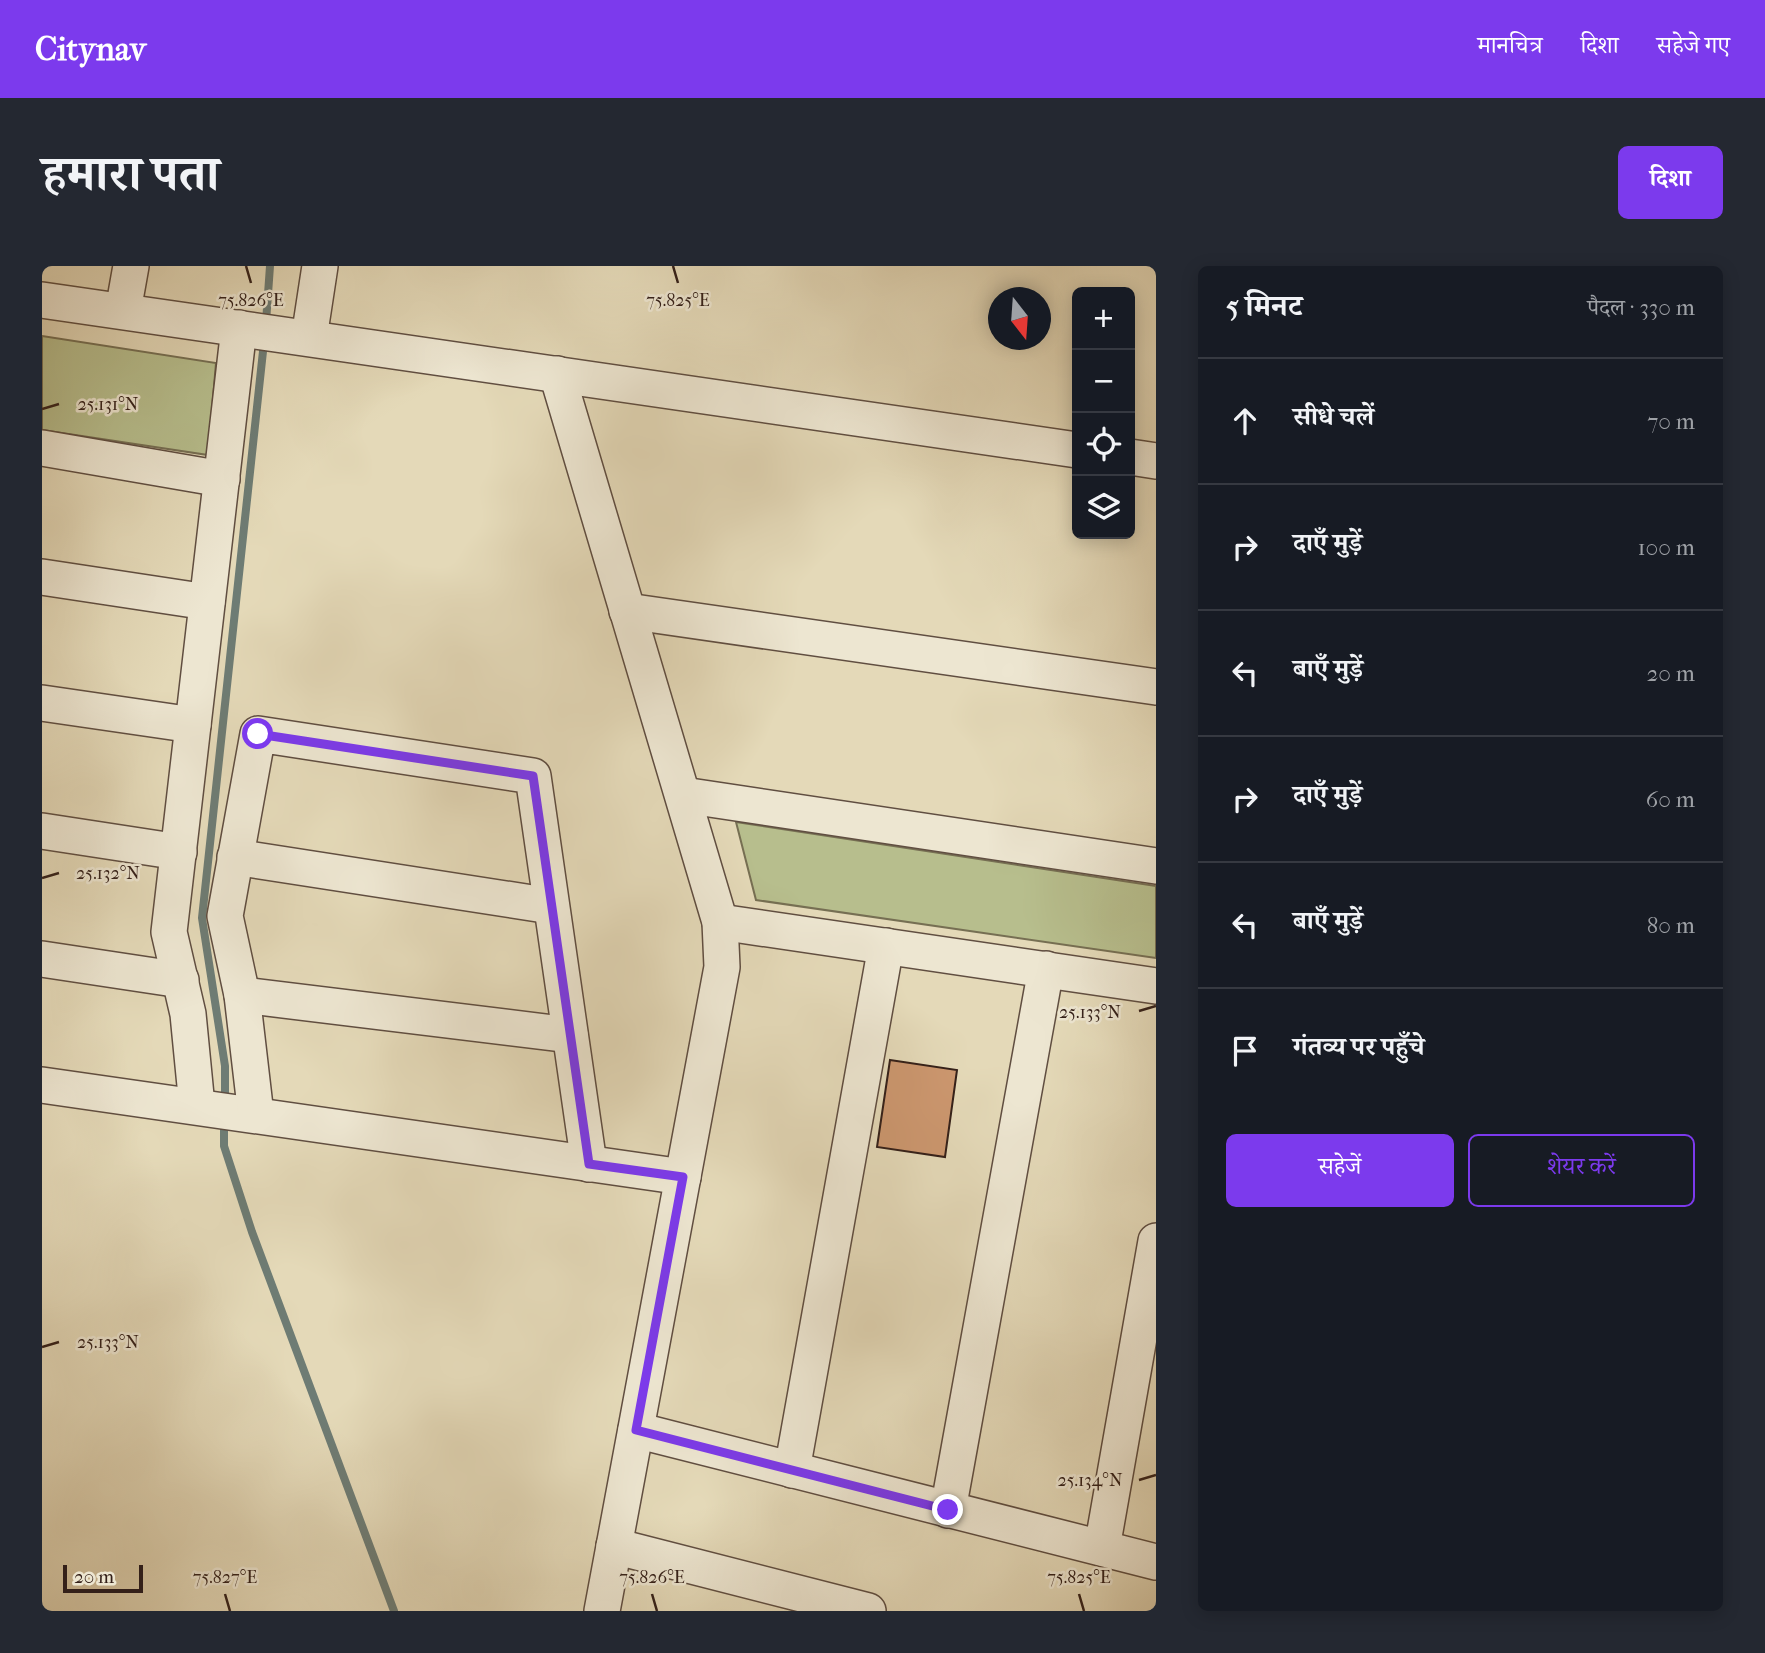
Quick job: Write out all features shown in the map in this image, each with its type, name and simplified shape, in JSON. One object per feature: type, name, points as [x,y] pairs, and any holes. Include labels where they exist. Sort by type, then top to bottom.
[{"type":"street","points":[[123,312],[131,266]]},
{"type":"street","points":[[309,338],[320,266]]},
{"type":"street","points":[[42,300],[1072,449]]},
{"type":"street","points":[[227,1111],[188,1014],[169,932],[222,479],[256,331]]},
{"type":"street","points":[[557,374],[720,922],[722,967],[602,1611]]},
{"type":"street","points":[[42,448],[222,479]]},
{"type":"street","points":[[1135,458],[1156,461]]},
{"type":"street","points":[[42,577],[207,602]]},
{"type":"street","points":[[628,611],[1156,687]]},
{"type":"street","points":[[42,703],[193,725]]},
{"type":"street","points":[[227,1111],[242,995],[225,916],[258,734],[533,776],[589,1164]]},
{"type":"street","points":[[682,795],[1156,866]]},
{"type":"street","points":[[42,831],[179,852]]},
{"type":"street","points":[[235,857],[551,906]]},
{"type":"street","points":[[720,922],[1156,986]]},
{"type":"street","points":[[792,1470],[886,946]]},
{"type":"street","points":[[42,959],[181,980]]},
{"type":"street","points":[[948,1510],[1046,969]]},
{"type":"street","points":[[242,995],[570,1034]]},
{"type":"street","points":[[42,1085],[683,1177]]},
{"type":"street","points":[[1102,1548],[1156,1241]]},
{"type":"street","points":[[636,1430],[1156,1562]]},
{"type":"street","points":[[614,1546],[869,1611]]},
{"type":"green space","points":[[42,336],[216,363],[208,455],[42,430]]},
{"type":"green space","points":[[736,822],[1156,886],[1156,958],[756,900]]},
{"type":"building","points":[[890,1060],[957,1070],[945,1157],[877,1147]]},
{"type":"waterway","points":[[266,322],[270,266]]},
{"type":"waterway","points":[[225,1105],[225,1066],[202,918],[264,342]]},
{"type":"waterway","points":[[224,1121],[224,1146],[252,1232],[394,1611]]},
{"type":"route","points":[[258,734],[533,776],[589,1164],[683,1177],[636,1430],[948,1510]]}]
